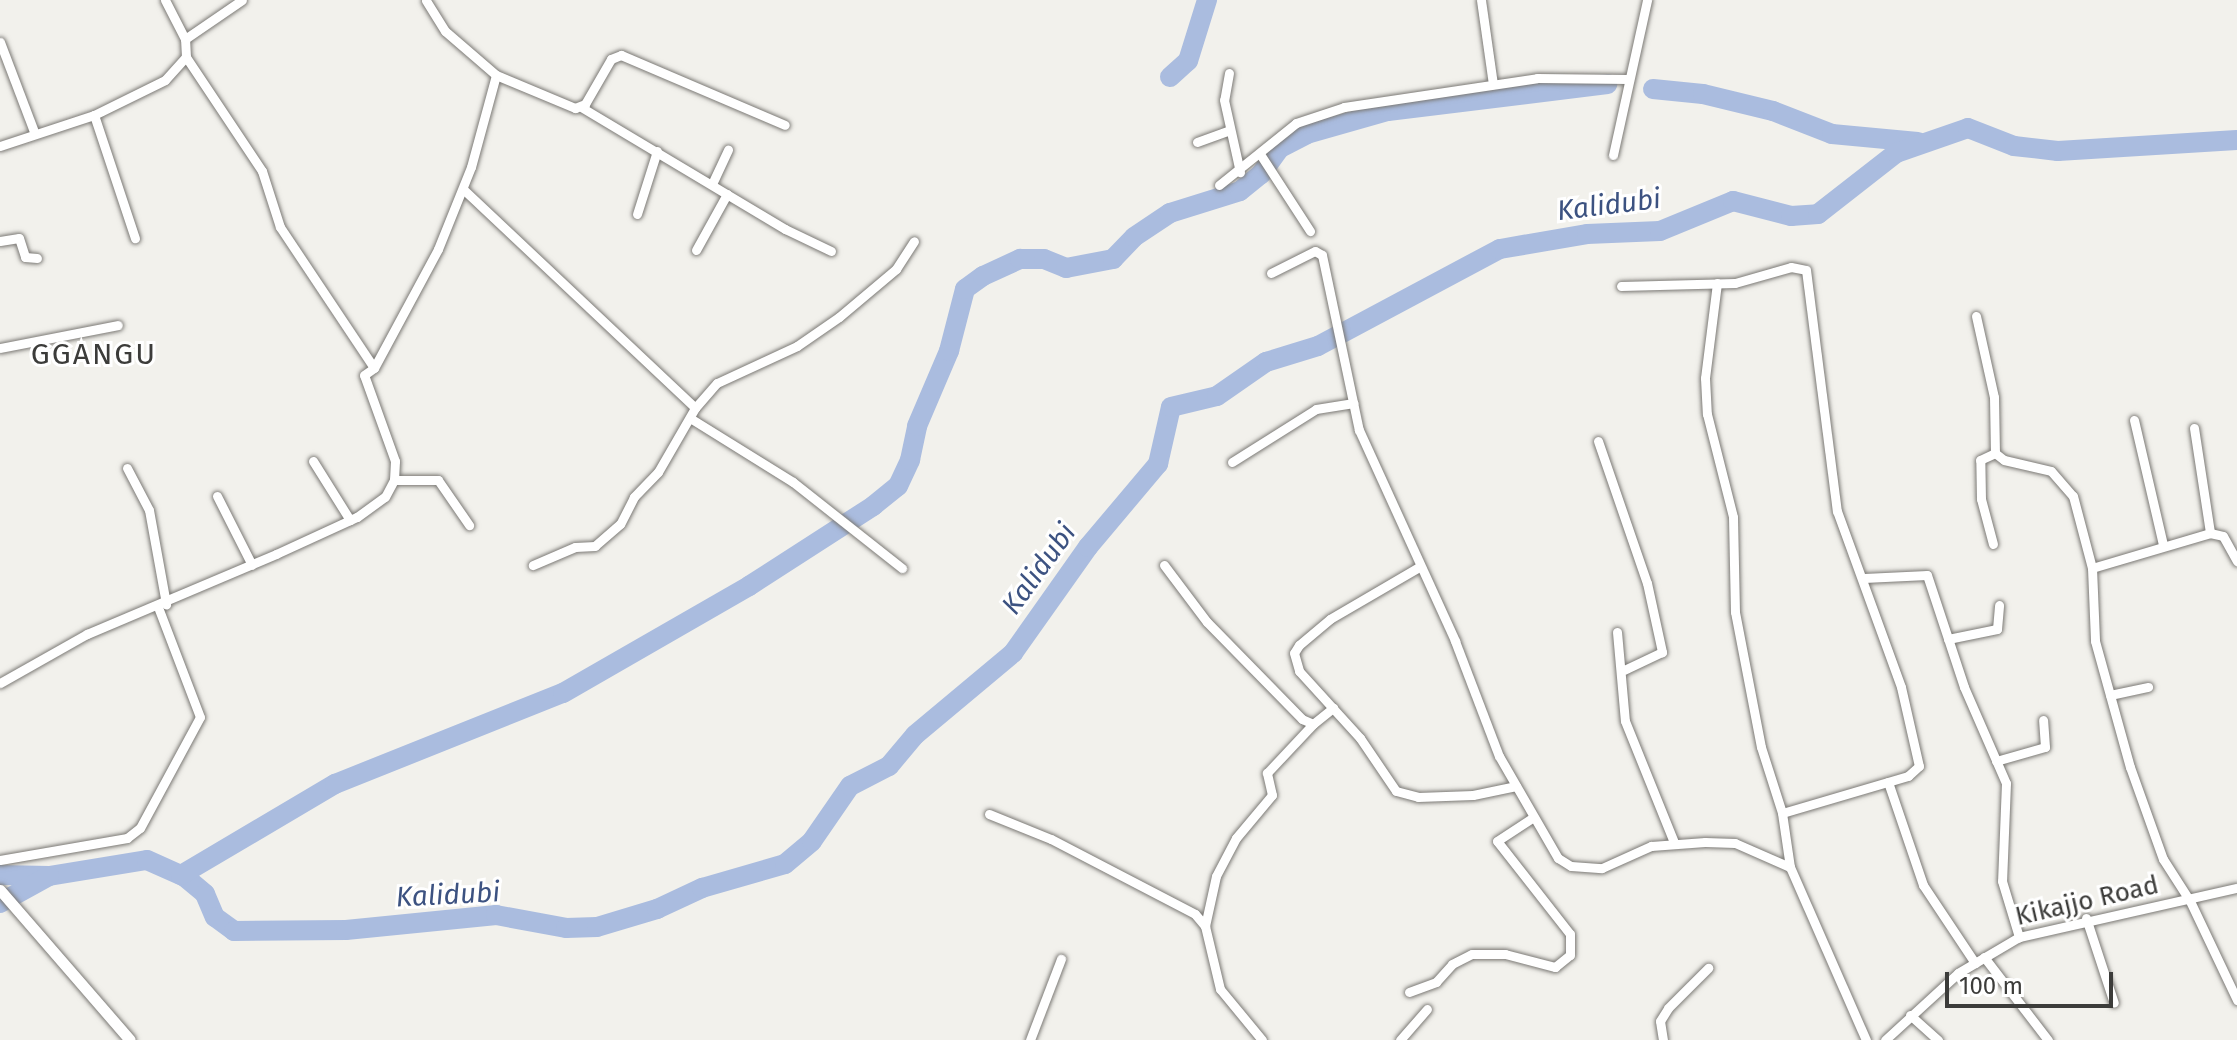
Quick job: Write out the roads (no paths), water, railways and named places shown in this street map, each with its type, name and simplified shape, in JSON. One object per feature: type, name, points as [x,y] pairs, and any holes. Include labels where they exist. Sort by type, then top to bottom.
[{"type":"street","points":[[165,0],[185,39],[186,57],[262,171],[280,227],[374,368]]},
{"type":"street","points":[[185,39],[242,0]]},
{"type":"street","points":[[426,0],[445,31],[496,75],[546,98],[581,107],[727,194],[831,251]]},
{"type":"street","points":[[1481,0],[1493,84]]},
{"type":"street","points":[[1613,155],[1647,0]]},
{"type":"street","points":[[0,42],[35,134]]},
{"type":"street","points":[[581,107],[611,59],[621,55],[785,125]]},
{"type":"street","points":[[0,146],[94,115],[150,90],[186,57]]},
{"type":"street","points":[[1229,73],[1224,100],[1228,131],[1240,172]]},
{"type":"street","points":[[0,683],[87,634],[162,606],[350,520],[385,497],[394,480],[390,437],[364,381],[429,269],[463,189],[496,75]]},
{"type":"street","points":[[1219,185],[1262,156],[1296,123],[1344,107],[1552,77],[1628,79]]},
{"type":"street","points":[[94,115],[135,238]]},
{"type":"street","points":[[1197,142],[1228,131]]},
{"type":"street","points":[[712,184],[728,149]]},
{"type":"street","points":[[637,214],[657,151]]},
{"type":"street","points":[[1262,156],[1310,231]]},
{"type":"street","points":[[463,189],[692,413],[793,482],[902,568]]},
{"type":"street","points":[[696,250],[727,194]]},
{"type":"street","points":[[0,241],[19,238],[25,257],[37,258]]},
{"type":"street","points":[[533,565],[575,547],[595,546],[620,524],[692,413],[717,383],[797,346],[839,317],[896,269],[914,241]]},
{"type":"street","points":[[1271,273],[1320,252],[1359,430],[1516,786],[1558,858],[1571,866],[1602,868],[1674,842],[1735,843],[1790,867]]},
{"type":"street","points":[[1621,286],[1717,283],[1800,265],[1806,270],[1837,511],[1864,578],[1919,753],[1915,771],[1782,813]]},
{"type":"street","points":[[1717,283],[1705,378],[1707,414],[1733,517],[1735,612],[1761,747],[1782,813],[1790,867],[1866,1040]]},
{"type":"street","points":[[1976,316],[1994,397],[1995,453]]},
{"type":"street","points":[[0,348],[118,325]]},
{"type":"street","points":[[1232,462],[1316,409],[1354,403]]},
{"type":"street","points":[[2134,420],[2163,545]]},
{"type":"street","points":[[2194,428],[2210,533]]},
{"type":"street","points":[[1598,441],[1647,583],[1662,652],[1624,670]]},
{"type":"street","points":[[1993,544],[1981,499],[1980,460],[1995,453],[2061,478],[2073,496],[2092,568],[2095,641],[2163,859],[2190,901],[2237,1000]]},
{"type":"street","points":[[313,461],[350,520]]},
{"type":"street","points":[[0,860],[127,838],[140,828],[200,717],[162,606],[149,510],[127,468]]},
{"type":"street","points":[[394,480],[438,480],[469,525]]},
{"type":"street","points":[[217,496],[252,565]]},
{"type":"street","points":[[2092,568],[2210,533],[2223,536],[2235,548],[2237,561]]},
{"type":"street","points":[[1164,565],[1207,622],[1313,724]]},
{"type":"street","points":[[1419,567],[1330,619],[1299,645],[1294,653],[1299,671],[1360,738],[1387,782],[1405,796],[1473,795],[1516,786]]},
{"type":"street","points":[[1864,578],[1927,575],[2009,801],[2002,881],[2019,937]]},
{"type":"street","points":[[1948,639],[1997,629],[1999,605]]},
{"type":"street","points":[[1617,632],[1624,670],[1621,701],[1629,737],[1674,842]]},
{"type":"street","points":[[2110,695],[2148,687]]},
{"type":"street","points":[[1262,1040],[1220,989],[1205,926],[1223,863],[1272,795],[1267,773],[1313,724],[1333,708]]},
{"type":"street","points":[[1996,761],[2045,747],[2043,720]]},
{"type":"street","points":[[1888,782],[1923,885],[1975,963]]},
{"type":"street","points":[[989,814],[1051,839],[1173,900],[1205,926]]},
{"type":"street","points":[[1409,992],[1436,982],[1452,964],[1472,954],[1505,954],[1555,967],[1570,955],[1570,934],[1497,841],[1532,818]]},
{"type":"street","name":"Kikajjo Road","points":[[1885,1040],[1910,1015],[1975,963],[2019,937],[2086,918],[2190,901],[2237,888]]},
{"type":"street","points":[[0,890],[130,1040]]},
{"type":"street","points":[[2086,918],[2114,1003]]},
{"type":"street","points":[[1984,957],[2048,1040]]},
{"type":"street","points":[[1030,1040],[1061,959]]},
{"type":"street","points":[[1663,1040],[1660,1021],[1668,1008],[1708,968]]},
{"type":"street","points":[[1400,1040],[1427,1009]]},
{"type":"street","points":[[1910,1015],[1938,1040]]},
{"type":"waterway","points":[[1170,77],[1188,61],[1207,0]]},
{"type":"waterway","name":"Kalidubi","points":[[181,875],[335,784],[563,693],[749,586],[873,506],[898,486],[910,460],[917,426],[949,351],[965,289],[983,276],[1020,259],[1044,259],[1066,268],[1113,259],[1134,237],[1170,213],[1240,191],[1261,174],[1280,148],[1307,134],[1388,111],[1607,84]]},
{"type":"waterway","name":"Kalidubi","points":[[1653,89],[1703,94],[1773,111],[1832,134],[1918,142]]},
{"type":"waterway","name":"Kalidubi","points":[[0,875],[49,876],[147,860],[185,877],[205,894],[215,917],[234,931],[346,930],[496,915],[566,928],[597,927],[657,909],[702,888],[785,864],[812,841],[850,786],[889,766],[915,735],[1013,653],[1088,547],[1158,464],[1171,407],[1217,396],[1266,362],[1318,346],[1500,249],[1587,234],[1660,231],[1733,201],[1791,216],[1818,214],[1896,153],[1968,128],[2014,146],[2058,151],[2237,140]]},
{"type":"waterway","points":[[0,903],[49,876]]},
{"type":"district","name":"GGANGU","points":[[94,354]]}]
